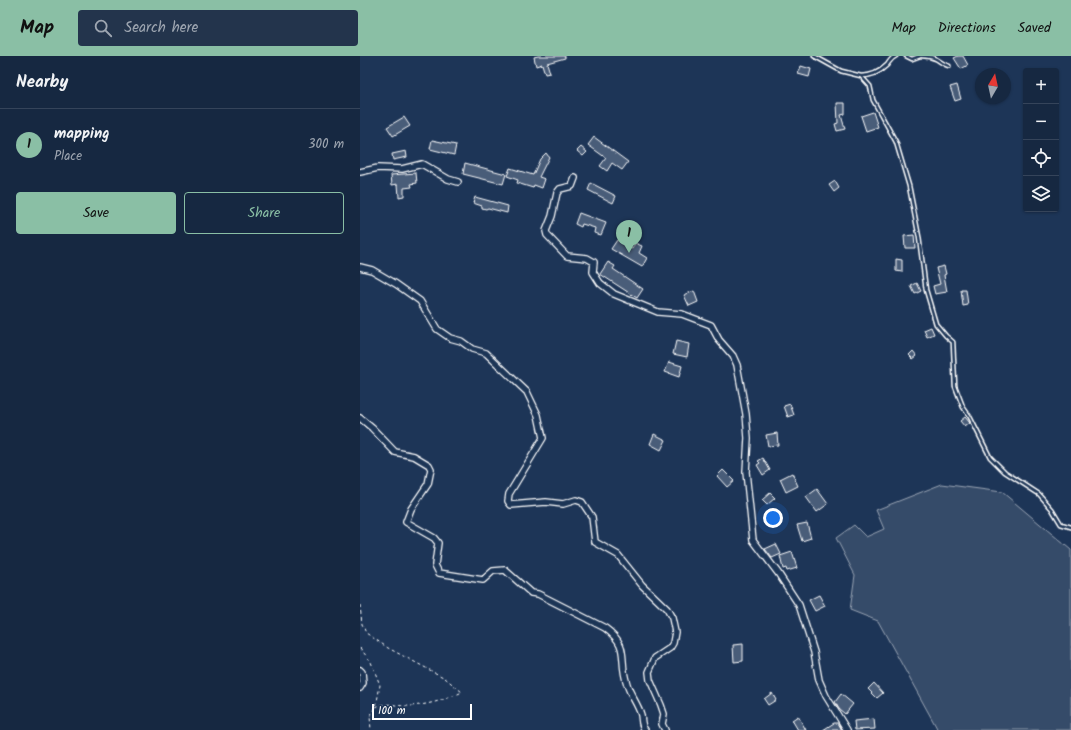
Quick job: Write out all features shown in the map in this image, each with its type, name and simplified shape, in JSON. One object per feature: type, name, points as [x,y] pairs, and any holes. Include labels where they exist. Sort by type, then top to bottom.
[{"type":"street","points":[[360,172],[378,168],[402,169],[422,164],[448,179],[458,182]]},
{"type":"street","points":[[574,178],[572,186],[560,189],[556,193],[552,216],[546,231],[546,235],[567,256],[587,258],[594,262],[593,272],[600,283],[614,294],[658,312],[682,314],[711,325],[719,340],[733,356],[737,365],[746,414],[748,438],[746,472],[753,540],[778,573],[799,605],[814,652],[819,680],[826,696],[847,730]]},
{"type":"street","points":[[360,267],[372,270],[396,284],[420,301],[437,329],[450,338],[461,341],[472,349],[486,353],[527,392],[538,415],[542,438],[509,494],[508,501],[511,505],[546,502],[563,504],[576,500],[582,502],[592,517],[596,542],[618,555],[642,585],[667,609],[672,618],[675,632],[673,643],[670,648],[655,658],[649,672],[650,680],[664,714],[662,724],[665,730]]},
{"type":"street","points":[[360,418],[395,452],[414,456],[429,465],[432,470],[428,484],[411,508],[406,522],[434,538],[438,543],[435,565],[439,573],[483,580],[493,571],[505,570],[531,593],[538,594],[605,628],[613,634],[621,644],[626,683],[641,715],[642,727],[645,730]]},
{"type":"street","points":[[360,670],[362,672],[363,683],[360,688]]},
{"type":"lane","points":[[814,56],[841,71],[861,76],[869,76],[881,71],[889,63],[892,57],[896,56]]},
{"type":"lane","points":[[906,56],[912,59],[921,56],[929,56],[949,66]]},
{"type":"lane","points":[[861,76],[870,86],[873,100],[896,142],[909,186],[919,237],[926,290],[936,324],[953,342],[955,386],[962,406],[970,417],[990,457],[1005,472],[1039,494],[1052,509],[1061,524],[1071,527]]},
{"type":"path","points":[[360,605],[362,624],[366,633],[388,648],[445,678],[462,692],[451,698],[418,705],[409,706],[382,704],[376,707]]},
{"type":"path","points":[[360,648],[371,662],[380,685],[376,707],[370,716],[371,730]]},
{"type":"shaded area","points":[[942,484],[1002,492],[1071,550],[1071,730],[938,730],[878,621],[850,610],[855,575],[836,538],[854,525],[866,537],[884,529],[876,510]]},
{"type":"building","points":[[565,56],[565,58],[547,63],[550,73],[545,74],[542,64],[536,66],[534,57]]},
{"type":"building","points":[[963,56],[968,65],[961,69],[954,58]]},
{"type":"building","points":[[801,66],[811,69],[809,77],[798,74]]},
{"type":"building","points":[[957,85],[961,99],[955,101],[950,87]]},
{"type":"building","points":[[837,103],[845,103],[845,114],[841,115],[845,129],[837,131],[835,124],[838,123]]},
{"type":"building","points":[[873,112],[878,127],[866,131],[861,116]]},
{"type":"building","points":[[404,117],[410,126],[393,136],[387,127]]},
{"type":"building","points":[[594,137],[628,162],[622,170],[612,163],[607,171],[600,166],[606,158],[588,145]]},
{"type":"building","points":[[432,140],[456,145],[454,155],[430,149]]},
{"type":"building","points":[[581,147],[587,152],[583,156],[577,151]]},
{"type":"building","points":[[406,151],[407,157],[393,160],[392,154]]},
{"type":"building","points":[[546,153],[549,157],[539,177],[545,179],[542,188],[534,185],[533,188],[517,183],[518,180],[507,176],[510,168],[533,175],[540,159]]},
{"type":"building","points":[[465,163],[506,174],[503,184],[463,174]]},
{"type":"building","points":[[416,173],[417,183],[411,184],[412,187],[404,188],[404,196],[399,197],[398,184],[392,185],[391,175]]},
{"type":"building","points":[[835,181],[839,188],[834,192],[829,185]]},
{"type":"building","points":[[591,183],[616,196],[613,203],[588,190]]},
{"type":"building","points":[[475,197],[508,206],[507,213],[482,208],[482,206],[473,203]]},
{"type":"building","points":[[579,213],[606,223],[601,235],[594,233],[595,228],[582,224],[581,227],[575,224]]},
{"type":"building","points":[[914,235],[915,248],[905,248],[904,236]]},
{"type":"building","points":[[617,240],[632,249],[635,243],[642,246],[639,253],[647,258],[642,267],[611,249]]},
{"type":"building","points":[[896,259],[902,260],[902,272],[896,271]]},
{"type":"building","points":[[608,262],[615,266],[613,269],[643,289],[637,298],[600,274]]},
{"type":"building","points":[[944,266],[947,292],[935,294],[933,286],[940,284],[936,268]]},
{"type":"building","points":[[917,283],[921,291],[915,294],[911,286]]},
{"type":"building","points":[[961,290],[966,290],[968,305],[963,306]]},
{"type":"building","points":[[694,291],[698,302],[689,306],[684,295]]},
{"type":"building","points":[[931,327],[934,334],[927,337],[924,330]]},
{"type":"building","points":[[676,341],[689,344],[687,357],[673,354]]},
{"type":"building","points":[[913,351],[917,356],[913,359],[909,355]]},
{"type":"building","points":[[669,362],[682,366],[679,377],[665,372]]},
{"type":"building","points":[[790,404],[794,415],[788,417],[784,406]]},
{"type":"building","points":[[965,417],[970,423],[965,427],[960,421]]},
{"type":"building","points":[[777,433],[778,445],[768,446],[766,435]]},
{"type":"building","points":[[654,434],[666,440],[661,450],[650,444]]},
{"type":"building","points":[[763,458],[770,470],[763,475],[757,465],[760,463],[758,461]]},
{"type":"building","points":[[723,470],[734,481],[727,487],[717,476]]},
{"type":"building","points":[[792,473],[798,486],[786,492],[780,479]]},
{"type":"building","points":[[817,489],[828,504],[817,512],[806,497]]},
{"type":"building","points":[[770,493],[775,498],[767,505],[762,500]]},
{"type":"building","points":[[807,523],[811,538],[802,541],[797,525]]},
{"type":"building","points":[[776,544],[781,554],[772,558],[765,549]]},
{"type":"building","points":[[792,552],[797,568],[787,571],[786,568],[783,569],[780,556]]},
{"type":"building","points":[[819,595],[825,606],[815,611],[809,600]]},
{"type":"building","points":[[743,644],[743,661],[734,662],[733,645]]},
{"type":"building","points":[[874,683],[883,693],[877,698],[868,689]]},
{"type":"building","points":[[772,693],[776,700],[768,705],[764,699]]},
{"type":"building","points":[[841,694],[853,704],[845,714],[839,709],[835,702]]},
{"type":"building","points":[[798,716],[806,730],[798,730],[792,720]]},
{"type":"building","points":[[874,719],[875,729],[855,730],[854,721]]},
{"type":"building","points":[[834,723],[838,723],[842,730],[823,730]]},
{"type":"place","name":"mapping","points":[[629,253]]}]
